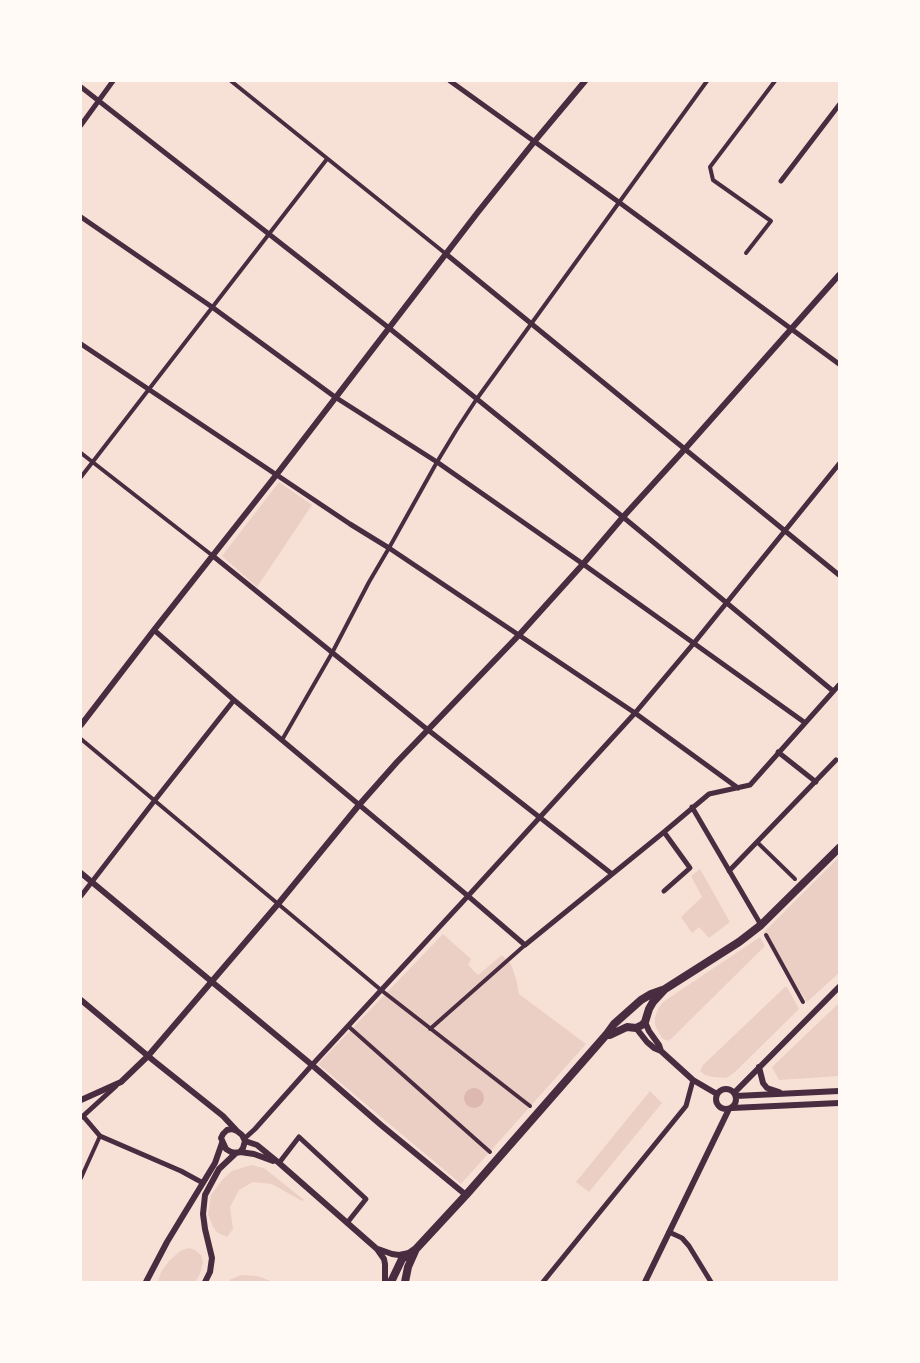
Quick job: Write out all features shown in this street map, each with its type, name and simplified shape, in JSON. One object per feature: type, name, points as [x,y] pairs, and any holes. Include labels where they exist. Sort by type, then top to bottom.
[{"type":"main road","points":[[391,1282],[402,1259],[413,1251],[466,1195],[606,1036],[614,1024],[641,1000],[665,989],[739,942],[761,925],[839,848]]},
{"type":"main road","points":[[606,1036],[624,1028],[642,1025],[654,1002],[665,989]]},
{"type":"main road","points":[[630,1010],[642,1009],[646,1020]]},
{"type":"main road","points":[[630,1010],[626,1019],[634,1027]]},
{"type":"main road","points":[[405,1282],[413,1251]]},
{"type":"street","points":[[81,125],[113,81]]},
{"type":"street","points":[[230,81],[446,254],[839,575]]},
{"type":"street","points":[[450,81],[839,364]]},
{"type":"street","points":[[81,725],[446,254],[534,142],[585,81]]},
{"type":"street","points":[[282,740],[437,462],[476,400],[707,81]]},
{"type":"street","points":[[746,253],[772,221],[713,180],[710,167],[775,81]]},
{"type":"street","points":[[81,87],[389,328],[834,691]]},
{"type":"street","points":[[781,182],[839,105]]},
{"type":"street","points":[[81,477],[327,159]]},
{"type":"street","points":[[81,217],[212,307],[336,397],[437,462],[804,722]]},
{"type":"street","points":[[203,1183],[181,1171],[100,1136],[82,1116],[148,1056],[278,904],[359,804],[519,635],[839,275]]},
{"type":"street","points":[[81,344],[636,713],[738,788]]},
{"type":"street","points":[[81,453],[612,874]]},
{"type":"street","points":[[244,1140],[636,713],[839,464]]},
{"type":"street","points":[[154,630],[234,700],[525,945]]},
{"type":"street","points":[[430,1028],[525,945],[709,794],[750,785],[804,722],[839,685]]},
{"type":"street","points":[[81,896],[234,700]]},
{"type":"street","points":[[81,739],[381,990],[530,1106]]},
{"type":"street","points":[[778,752],[816,782]]},
{"type":"street","points":[[728,871],[836,760]]},
{"type":"street","points":[[692,807],[761,925]]},
{"type":"street","points":[[664,832],[690,868],[664,891]]},
{"type":"street","points":[[757,842],[795,879]]},
{"type":"street","points":[[81,873],[312,1064],[381,1125],[466,1195]]},
{"type":"street","points":[[766,935],[803,1002]]},
{"type":"street","points":[[645,1282],[730,1108],[736,1103],[735,1094],[839,987]]},
{"type":"street","points":[[81,1000],[223,1116],[242,1135],[245,1145],[219,1169],[205,1195],[203,1214],[212,1258],[210,1272],[205,1282]]},
{"type":"street","points":[[646,1020],[649,1031],[661,1051]]},
{"type":"street","points":[[348,1026],[490,1152]]},
{"type":"street","points":[[634,1027],[647,1042],[661,1051],[693,1080],[717,1094]]},
{"type":"street","points":[[759,1068],[763,1083],[773,1091],[785,1094]]},
{"type":"street","points":[[543,1282],[686,1106],[693,1080]]},
{"type":"street","points":[[81,1100],[121,1082]]},
{"type":"street","points":[[839,1091],[735,1094],[729,1089],[725,1089],[717,1094],[716,1098],[717,1104],[722,1109],[839,1103]]},
{"type":"street","points":[[146,1282],[166,1242],[215,1163],[223,1134],[227,1130],[237,1131]]},
{"type":"street","points":[[81,1178],[100,1136]]},
{"type":"street","points":[[279,1163],[300,1137],[366,1199],[347,1223]]},
{"type":"street","points":[[244,1140],[256,1146],[279,1163],[377,1249],[384,1259],[385,1282]]},
{"type":"street","points":[[222,1143],[226,1149],[254,1154],[279,1163]]},
{"type":"street","points":[[215,1163],[236,1152]]},
{"type":"street","points":[[669,1232],[682,1238],[689,1246],[711,1282]]},
{"type":"street","points":[[377,1249],[399,1255],[413,1251]]},
{"type":"shaded area","points":[[279,482],[312,505],[257,587],[222,556]]},
{"type":"shaded area","points":[[839,857],[839,973],[807,1002],[763,933]]},
{"type":"shaded area","points":[[700,869],[730,922],[709,938],[699,927],[692,933],[681,917],[702,897],[691,876]]},
{"type":"shaded area","points":[[443,934],[471,959],[468,965],[478,975],[502,955],[511,964],[519,994],[586,1044],[461,1184],[318,1064]]},
{"type":"shaded area","points":[[760,937],[765,946],[671,1039],[667,1041],[662,1038],[655,1025],[655,1017],[663,1002]]},
{"type":"shaded area","points":[[787,987],[799,1009],[734,1073],[726,1078],[705,1075],[700,1071],[703,1065]]},
{"type":"shaded area","points":[[839,1003],[839,1076],[779,1080],[772,1067]]},
{"type":"shaded area","points":[[474,1088],[481,1091],[484,1098],[481,1105],[474,1108],[467,1105],[464,1098],[467,1091]]},
{"type":"shaded area","points":[[650,1091],[662,1103],[589,1192],[576,1182]]},
{"type":"shaded area","points":[[251,1165],[264,1168],[304,1200],[302,1201],[272,1184],[253,1182],[239,1190],[230,1207],[233,1229],[227,1237],[218,1233],[213,1227],[208,1214],[211,1195],[223,1179],[232,1171]]},
{"type":"shaded area","points":[[189,1248],[201,1255],[203,1262],[200,1274],[195,1282],[158,1282],[161,1272],[169,1261],[180,1251]]},
{"type":"shaded area","points":[[241,1275],[257,1276],[274,1282],[230,1282],[229,1280]]}]
